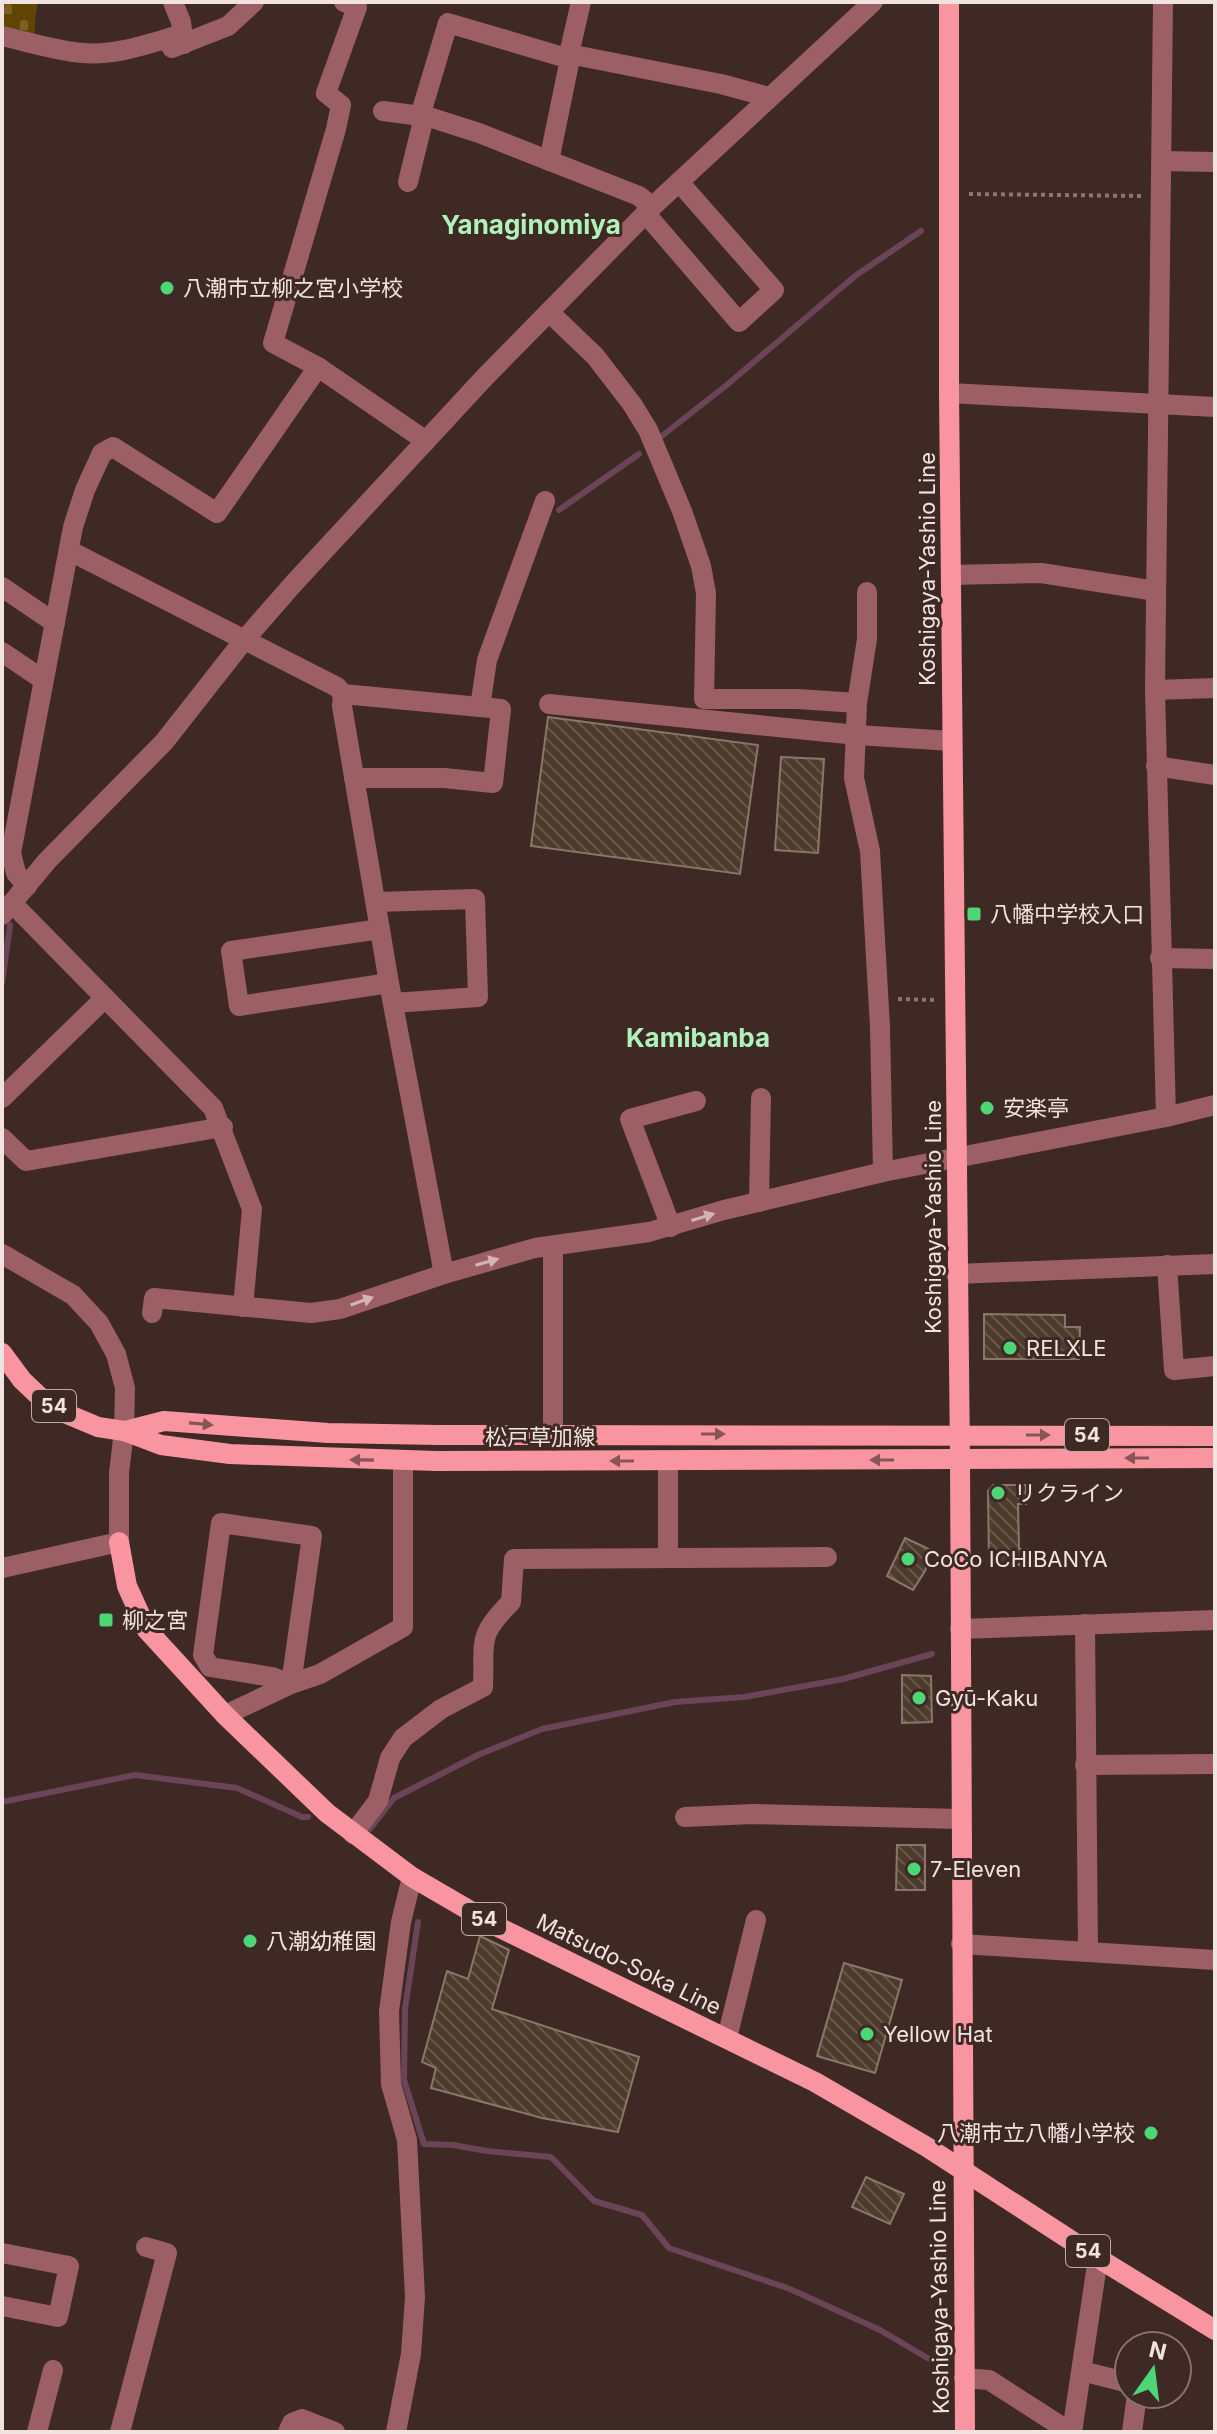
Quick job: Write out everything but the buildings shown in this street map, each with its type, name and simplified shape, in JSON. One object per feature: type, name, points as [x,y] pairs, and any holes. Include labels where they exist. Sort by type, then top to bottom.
[{"type":"main road","name":"Koshigaya-Yashio Line","points":[[949,2],[949,393],[960,1435],[965,2432]]},
{"type":"main road","name":"松戸草加線","points":[[2,1353],[22,1380],[42,1399],[98,1427],[124,1431],[161,1445],[230,1454],[403,1460],[960,1460]]},
{"type":"main road","name":"松戸草加線","points":[[124,1431],[164,1421],[328,1433],[960,1435]]},
{"type":"main road","name":"54","points":[[960,1435],[1215,1436]]},
{"type":"main road","name":"54","points":[[960,1460],[1215,1458]]},
{"type":"main road","name":"Matsudo-Soka Line","points":[[119,1542],[127,1586],[147,1630],[225,1715],[327,1813],[412,1877],[498,1927],[815,2082],[962,2170],[1215,2330]]},
{"type":"street","points":[[173,2],[184,39]]},
{"type":"street","points":[[2,36],[80,53],[134,48],[184,39],[228,26],[254,2]]},
{"type":"street","points":[[344,2],[357,7],[326,93],[341,105],[273,343],[318,367],[426,441]]},
{"type":"street","points":[[549,161],[581,2]]},
{"type":"street","points":[[15,879],[55,854],[164,742],[245,639],[549,312],[679,182],[873,2]]},
{"type":"street","points":[[1163,2],[1155,690],[1166,1117]]},
{"type":"street","points":[[408,182],[422,116],[448,23],[570,56],[721,84],[769,97]]},
{"type":"street","points":[[383,111],[422,116],[479,133],[639,196],[739,322],[774,290],[679,182]]},
{"type":"street","points":[[1163,161],[1215,162]]},
{"type":"street","points":[[549,312],[595,356],[632,404],[648,430],[682,511],[701,566],[706,593],[704,699],[798,699],[857,703]]},
{"type":"street","points":[[243,1307],[252,1209],[223,1127],[213,1108],[105,998],[7,909],[15,879],[11,853],[42,679],[77,514],[102,453],[113,447],[217,513],[318,367]]},
{"type":"street","points":[[949,393],[1215,407]]},
{"type":"street","points":[[480,707],[487,660],[545,501]]},
{"type":"street","points":[[70,551],[337,687],[343,694],[501,709],[493,783],[444,778],[354,778]]},
{"type":"street","points":[[951,575],[1041,573],[1156,591]]},
{"type":"street","points":[[2,587],[55,623]]},
{"type":"street","points":[[867,592],[867,639],[857,703],[854,778],[870,851],[880,1027],[883,1172]]},
{"type":"street","points":[[2,652],[42,679]]},
{"type":"street","points":[[1155,690],[1215,688]]},
{"type":"street","points":[[343,694],[342,706],[391,993],[444,1274]]},
{"type":"street","points":[[549,704],[857,735],[952,741]]},
{"type":"street","points":[[1156,766],[1215,775]]},
{"type":"street","points":[[376,902],[475,899],[478,997],[391,993],[239,1006],[231,951],[380,929]]},
{"type":"street","points":[[1160,958],[1215,959]]},
{"type":"street","points":[[2,1098],[105,998]]},
{"type":"street","points":[[759,1202],[761,1098]]},
{"type":"street","points":[[671,1227],[630,1119],[696,1101]]},
{"type":"street","points":[[152,1313],[154,1298],[311,1313],[340,1309],[535,1248],[649,1232],[883,1172],[1215,1105]]},
{"type":"street","points":[[2,1138],[26,1161],[223,1127]]},
{"type":"street","points":[[553,1246],[553,1434]]},
{"type":"street","points":[[2,1254],[73,1295],[99,1323],[116,1354],[125,1388],[119,1473],[119,1542],[2,1568]]},
{"type":"street","points":[[956,1274],[1215,1264]]},
{"type":"street","points":[[1167,1265],[1174,1370],[1215,1366]]},
{"type":"street","points":[[225,1715],[320,1674],[403,1627],[403,1460]]},
{"type":"street","points":[[668,1461],[668,1558]]},
{"type":"street","points":[[221,1523],[312,1536],[291,1684],[272,1677],[210,1667],[203,1655],[221,1523]]},
{"type":"street","points":[[353,1834],[378,1801],[390,1758],[403,1738],[441,1709],[483,1687],[484,1636],[491,1622],[511,1602],[514,1559],[827,1557]]},
{"type":"street","points":[[960,1629],[1215,1620]]},
{"type":"street","points":[[1085,1624],[1088,1951]]},
{"type":"street","points":[[1085,1765],[1215,1764]]},
{"type":"street","points":[[685,1817],[753,1814],[960,1819]]},
{"type":"street","points":[[396,2432],[411,2354],[415,2297],[407,2140],[391,2084],[389,2011],[401,1922],[412,1877]]},
{"type":"street","points":[[727,2038],[756,1920]]},
{"type":"street","points":[[961,1944],[1215,1960]]},
{"type":"street","points":[[120,2432],[167,2253],[146,2247]]},
{"type":"street","points":[[2,2253],[69,2266],[58,2317],[2,2306]]},
{"type":"street","points":[[964,2378],[989,2380],[1071,2432],[1098,2258]]},
{"type":"street","points":[[37,2432],[53,2370]]},
{"type":"street","points":[[1082,2371],[1113,2379]]},
{"type":"street","points":[[1132,2432],[1135,2410]]},
{"type":"street","points":[[288,2432],[292,2423],[302,2419],[335,2432]]},
{"type":"path","points":[[969,194],[1162,196]]},
{"type":"path","points":[[918,999],[935,1000]]},
{"type":"green space","points":[[2,2],[37,2],[34,36],[2,28]]},
{"type":"waterway","points":[[658,439],[855,276],[921,231]]},
{"type":"waterway","points":[[559,510],[639,454]]},
{"type":"waterway","points":[[2,983],[10,925]]},
{"type":"waterway","points":[[370,1829],[394,1798],[480,1754],[542,1729],[675,1702],[744,1697],[843,1679],[932,1654]]},
{"type":"waterway","points":[[2,1802],[135,1775],[237,1788],[308,1817]]},
{"type":"waterway","points":[[418,1922],[405,2009],[404,2080],[424,2144],[551,2157],[594,2201],[642,2215],[669,2248],[790,2289],[880,2330],[931,2360]]},
{"type":"place","name":"八潮市立柳之宮小学校","points":[[167,288]]},
{"type":"place","name":"八幡中学校入口","points":[[974,914]]},
{"type":"place","name":"安楽亭","points":[[987,1108]]},
{"type":"place","name":"RELXLE","points":[[1010,1348]]},
{"type":"place","name":"リクライン","points":[[998,1493]]},
{"type":"place","name":"CoCo ICHIBANYA","points":[[908,1559]]},
{"type":"place","name":"柳之宮","points":[[106,1620]]},
{"type":"place","name":"Gyū-Kaku","points":[[919,1698]]},
{"type":"place","name":"7-Eleven","points":[[914,1869]]},
{"type":"place","name":"八潮幼稚園","points":[[250,1941]]},
{"type":"place","name":"Yellow Hat","points":[[867,2034]]},
{"type":"place","name":"八潮市立八幡小学校","points":[[1151,2133]]},
{"type":"district","name":"Yanaginomiya","points":[[531,224]]},
{"type":"district","name":"Kamibanba","points":[[698,1037]]}]
